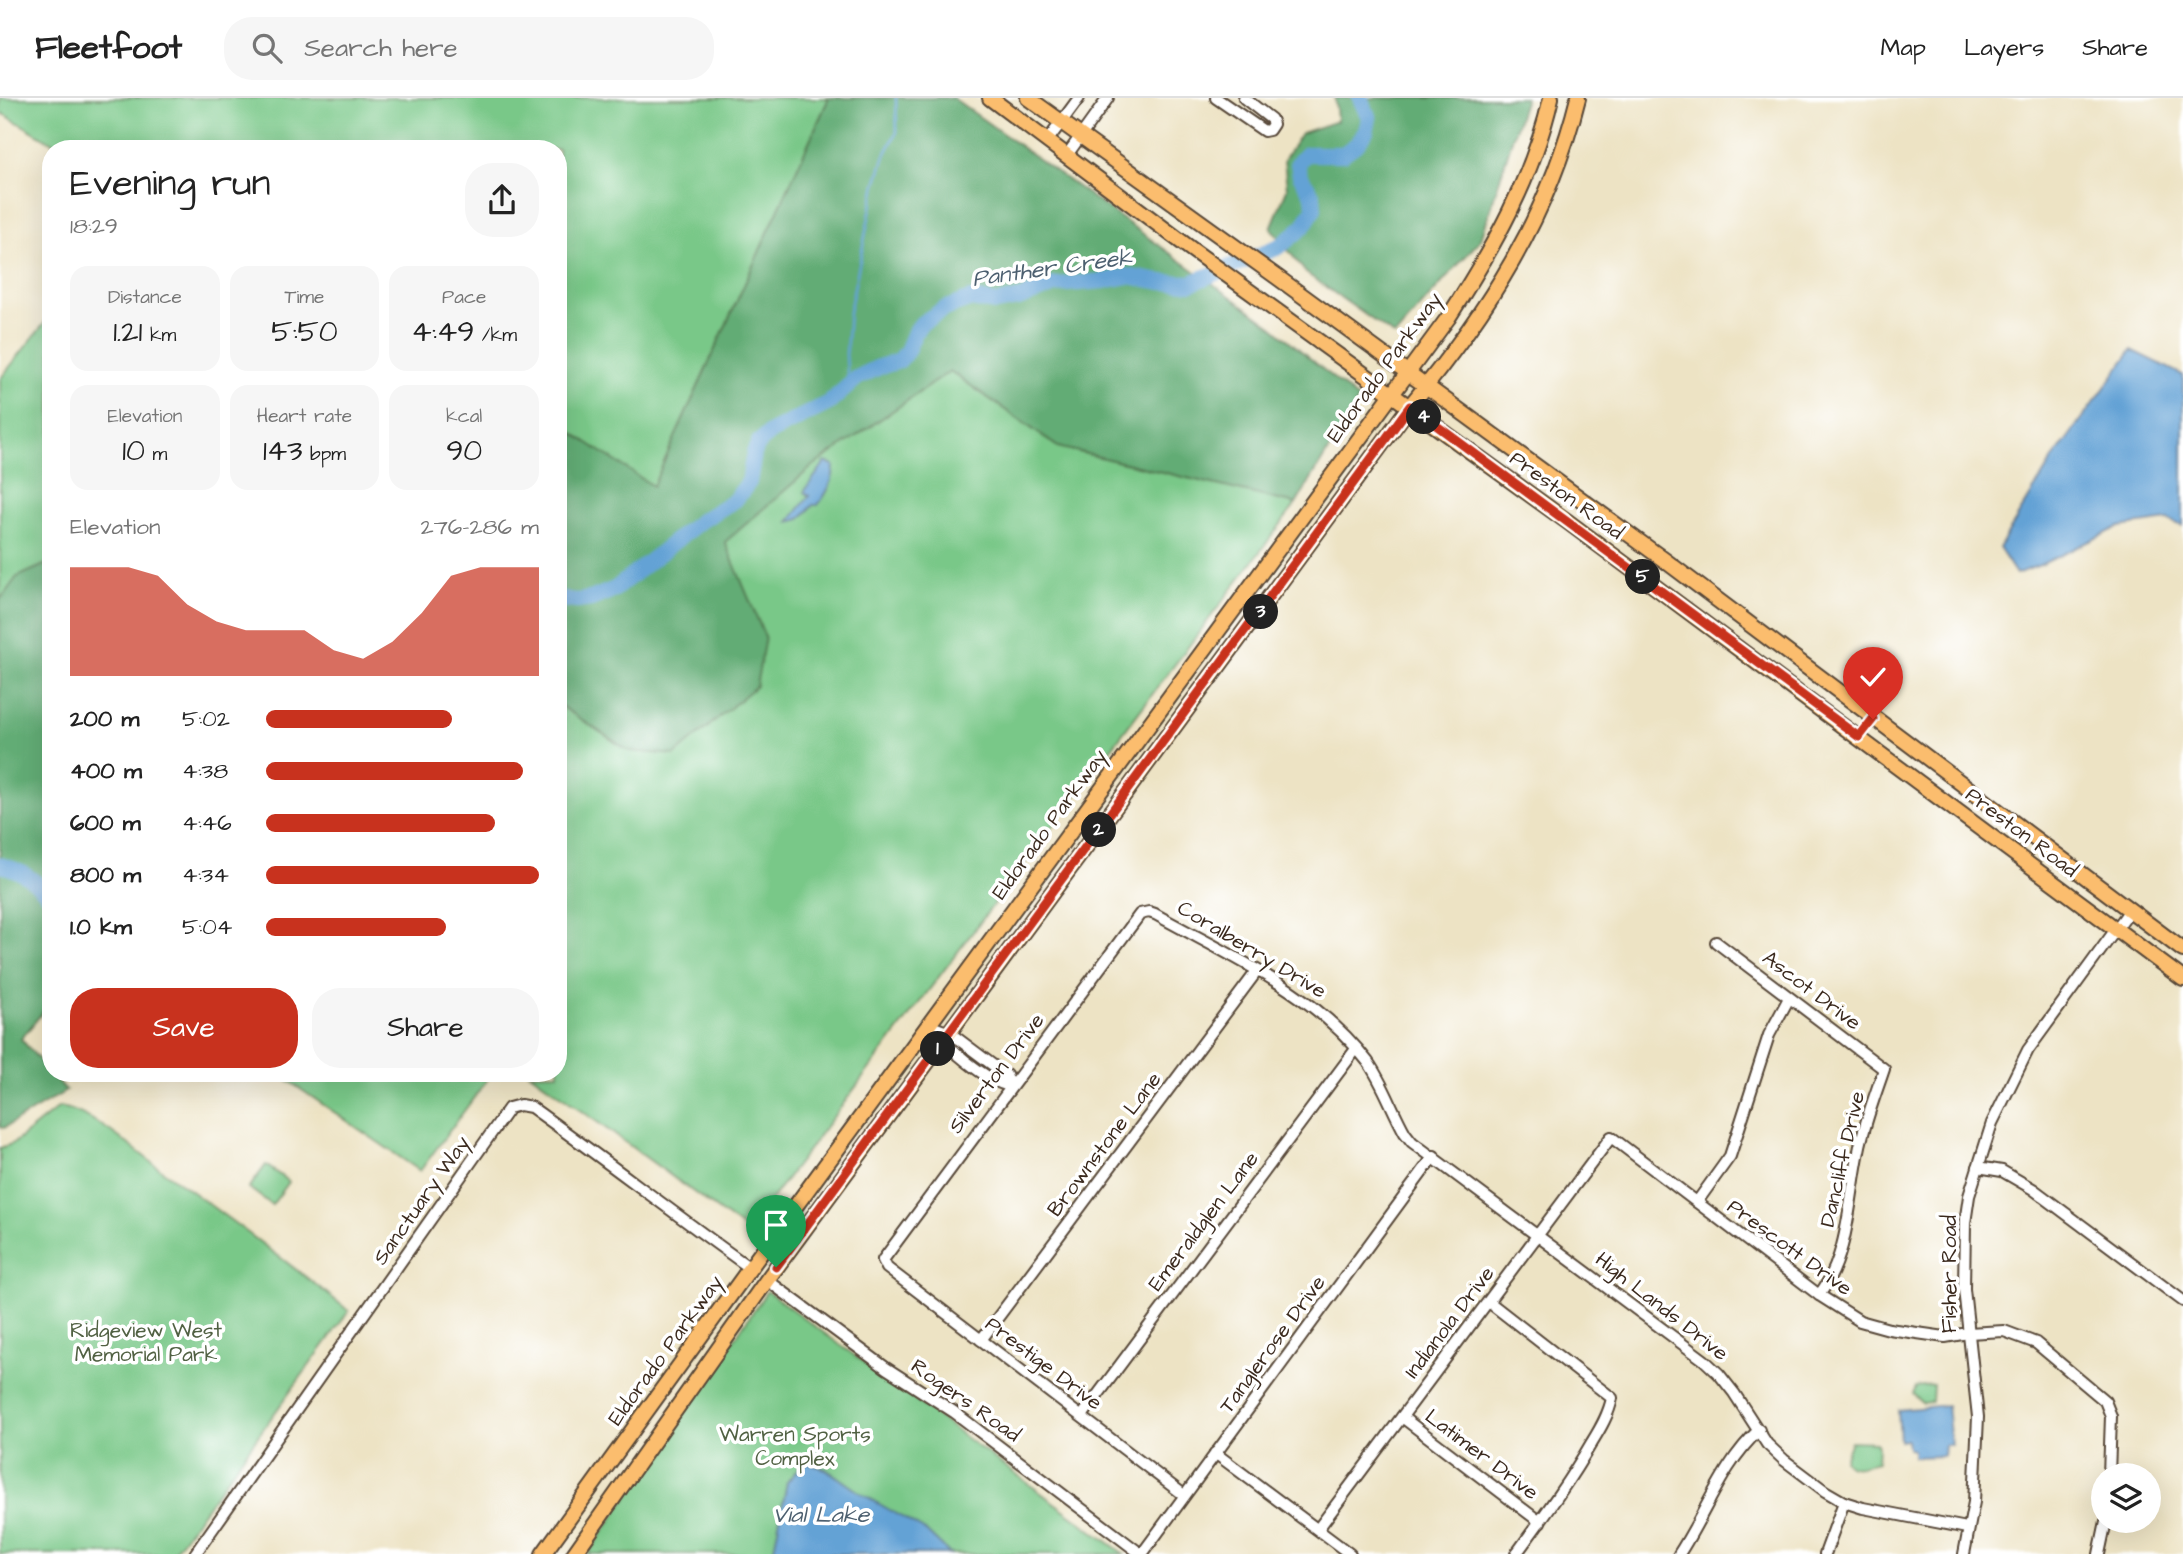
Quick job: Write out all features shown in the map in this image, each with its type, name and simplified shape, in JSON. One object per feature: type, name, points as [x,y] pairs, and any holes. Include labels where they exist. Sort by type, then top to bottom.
[{"type":"main road","name":"Preston Road","points":[[990,98],[1191,249],[1652,583],[2183,979]]},
{"type":"main road","name":"Preston Road","points":[[1028,98],[1667,562],[2183,950]]},
{"type":"main road","name":"Eldorado Parkway","points":[[543,1554],[1269,558],[1448,318],[1478,272],[1512,209],[1531,163],[1551,98]]},
{"type":"main road","name":"Eldorado Parkway","points":[[574,1554],[767,1280],[1501,284],[1533,226],[1559,163],[1577,98]]},
{"type":"main road","points":[[1269,558],[1290,573]]},
{"type":"main road","points":[[1652,583],[1667,562]]},
{"type":"main road","points":[[1158,712],[1177,725]]},
{"type":"main road","points":[[1859,737],[1873,719]]},
{"type":"main road","points":[[750,1268],[767,1280]]},
{"type":"main road","points":[[619,1450],[637,1463]]},
{"type":"street","points":[[1048,140],[1079,98]]},
{"type":"street","points":[[1067,155],[1108,98]]},
{"type":"street","points":[[1216,98],[1264,131],[1269,130],[1273,124],[1271,119],[1244,98]]},
{"type":"street","name":"Fisher Road","points":[[1964,1554],[1974,1502],[1978,1417],[1964,1289],[1965,1223],[1969,1196],[1992,1123],[2028,1050],[2130,911]]},
{"type":"street","name":"Coralberry Drive","points":[[1144,912],[1154,914],[1257,971],[1326,1016],[1373,1069],[1412,1142],[1537,1234]]},
{"type":"street","name":"Silverton Drive","points":[[883,1260],[1010,1086],[1144,912]]},
{"type":"street","name":"Ascot Drive","points":[[1716,942],[1884,1069]]},
{"type":"street","name":"Brownstone Lane","points":[[981,1340],[1257,971]]},
{"type":"street","points":[[1697,1202],[1730,1156],[1769,1035],[1789,998]]},
{"type":"street","points":[[928,1025],[999,1084],[1010,1086]]},
{"type":"street","name":"Emeraldglen Lane","points":[[1082,1416],[1356,1049]]},
{"type":"street","name":"Dancliff Drive","points":[[1819,1295],[1827,1285],[1837,1261],[1859,1148],[1884,1069]]},
{"type":"street","name":"Sanctuary Way","points":[[195,1554],[509,1108],[520,1105],[531,1107],[750,1268]]},
{"type":"street","name":"Prescott Drive","points":[[1611,1137],[1819,1295],[1860,1321],[1889,1329],[1945,1337],[2004,1331],[2036,1343],[2098,1394],[2111,1416],[2109,1463]]},
{"type":"street","name":"Indianola Drive","points":[[1318,1529],[1611,1137]]},
{"type":"street","name":"Tanglerose Drive","points":[[1142,1554],[1434,1156]]},
{"type":"street","points":[[1978,1167],[2002,1171],[2033,1189],[2183,1301]]},
{"type":"street","name":"High Lands Drive","points":[[1537,1234],[1704,1360],[1719,1374],[1767,1444],[1805,1477],[1844,1502],[1874,1511],[1967,1528]]},
{"type":"street","name":"Prestige Drive","points":[[883,1260],[887,1268],[1184,1495]]},
{"type":"street","name":"Rogers Road","points":[[767,1280],[886,1368],[954,1412],[1142,1554]]},
{"type":"street","points":[[1489,1302],[1612,1398],[1597,1434],[1572,1478],[1516,1554]]},
{"type":"street","name":"Latimer Drive","points":[[1402,1418],[1540,1522]]},
{"type":"street","points":[[1679,1554],[1734,1455],[1759,1430]]},
{"type":"street","points":[[1215,1453],[1350,1554]]},
{"type":"street","points":[[1825,1554],[1844,1502]]},
{"type":"street","points":[[2099,1554],[2103,1533]]},
{"type":"green space","points":[[0,98],[829,98],[653,487],[567,429],[567,140],[48,140],[0,112]]},
{"type":"green space","points":[[829,98],[953,98],[1272,326],[1359,400],[1296,504],[1058,447],[950,371],[813,466],[725,542],[765,637],[756,686],[675,755],[629,751],[567,710],[567,429],[653,486]]},
{"type":"green space","points":[[1335,98],[1525,98],[1481,239],[1395,336],[1306,273],[1271,228],[1287,189],[1284,160],[1301,133],[1337,121]]},
{"type":"green space","points":[[42,326],[42,566],[18,577],[0,600],[0,379]]},
{"type":"green space","points":[[950,371],[1058,447],[1296,504],[747,1231],[542,1082],[567,1082],[567,710],[629,751],[765,637],[724,542],[813,466]]},
{"type":"green space","points":[[42,566],[42,1013],[21,1039],[42,1063],[42,1082],[58,1082],[66,1091],[4,1128],[0,1127],[0,600],[17,577]]},
{"type":"green space","points":[[290,1082],[485,1082],[420,1171]]},
{"type":"green space","name":"Ridgeview West Memorial Park","points":[[59,1107],[84,1115],[111,1132],[349,1311],[172,1554],[0,1554],[0,1148],[14,1143]]},
{"type":"green space","points":[[266,1165],[289,1182],[272,1205],[249,1188]]},
{"type":"green space","name":"Warren Sports Complex","points":[[767,1291],[1124,1554],[588,1554]]},
{"type":"green space","points":[[1933,1385],[1932,1402],[1922,1403],[1913,1394],[1916,1387]]},
{"type":"green space","points":[[1851,1441],[1876,1442],[1877,1462],[1859,1466],[1847,1464],[1844,1460]]},
{"type":"water","points":[[2132,350],[2183,375],[2183,526],[2168,520],[2119,527],[2016,574],[1999,548],[2052,460]]},
{"type":"water","points":[[825,462],[834,465],[834,471],[824,496],[818,505],[813,505],[800,519],[789,522],[809,496],[804,492]]},
{"type":"water","points":[[1947,1405],[1951,1445],[1944,1445],[1943,1456],[1913,1457],[1913,1450],[1908,1449],[1907,1440],[1900,1441],[1898,1410]]},
{"type":"water","name":"Vial Lake","points":[[804,1462],[826,1469],[927,1532],[950,1554],[773,1554],[787,1482]]},
{"type":"waterway","name":"Panther Creek","points":[[848,386],[846,354],[849,312],[876,184],[885,155],[897,132],[896,98]]},
{"type":"waterway","name":"Panther Creek","points":[[567,600],[591,599],[615,589],[699,522],[735,500],[749,482],[754,453],[759,442],[771,432],[829,403],[857,378],[899,361],[922,323],[944,309],[971,299],[996,303],[1018,299],[1055,285],[1128,276],[1161,282],[1191,283],[1279,247],[1303,227],[1314,209],[1313,196],[1300,175],[1298,163],[1306,154],[1343,154],[1357,144],[1366,131],[1369,118],[1360,98]]},
{"type":"waterway","name":"Panther Creek","points":[[0,865],[28,877],[42,888]]},
{"type":"route","points":[[776,1267],[1290,573],[1410,406],[1859,737],[1873,719]]}]
